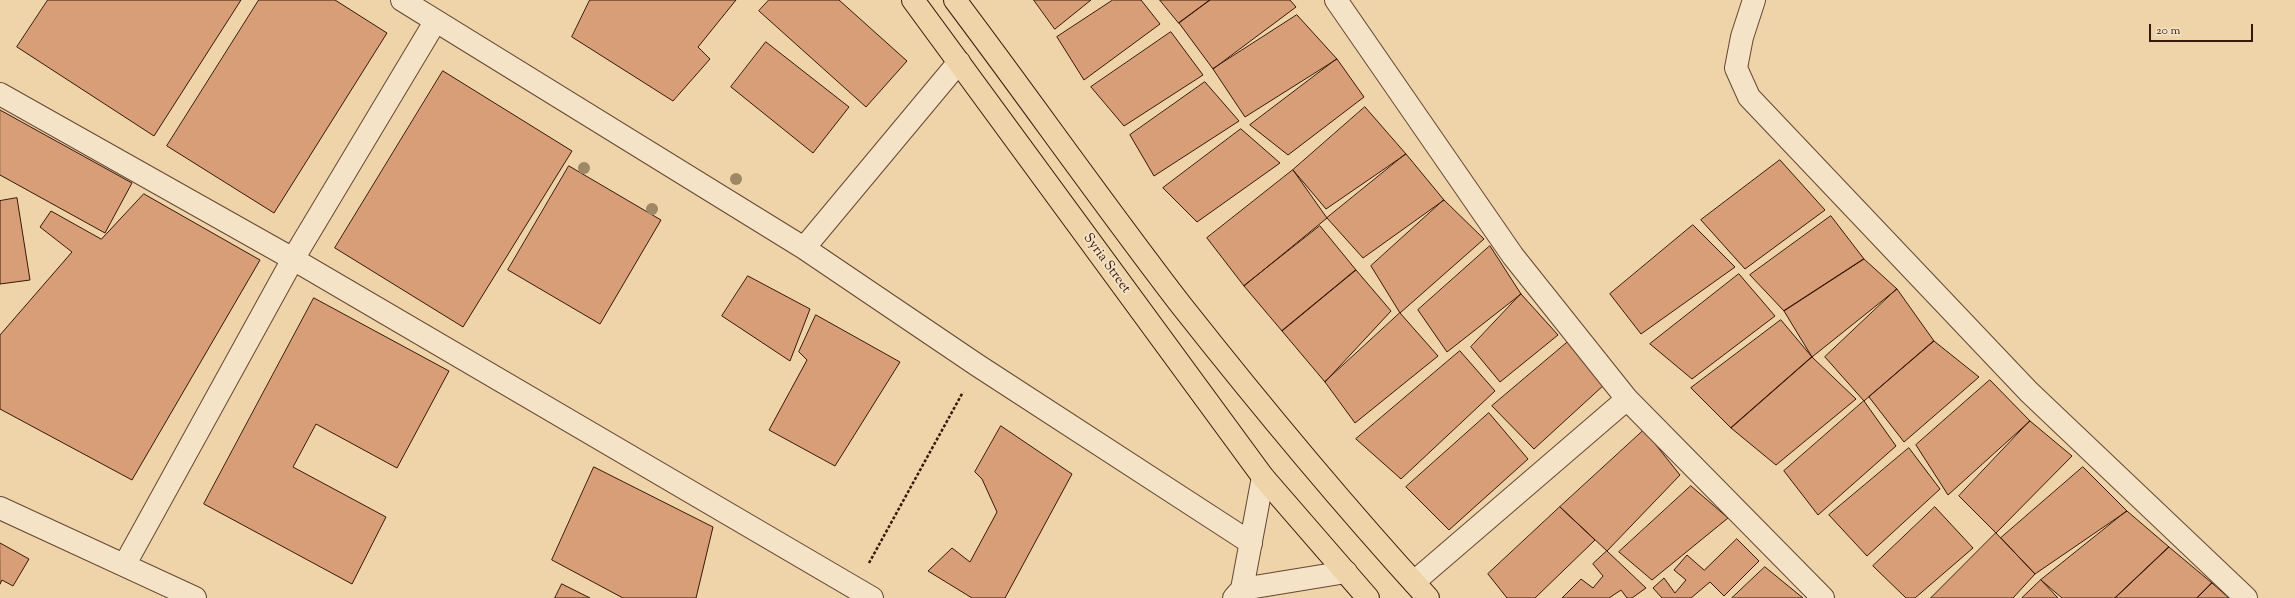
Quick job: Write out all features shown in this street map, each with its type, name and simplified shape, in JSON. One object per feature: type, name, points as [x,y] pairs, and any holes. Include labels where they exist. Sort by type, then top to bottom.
[{"type":"main road","name":"Syria Street","points":[[913,0],[1263,477],[1368,598]]},
{"type":"main road","points":[[955,0],[1181,304],[1283,430],[1428,598]]},
{"type":"street","points":[[402,0],[434,22],[804,248],[977,365],[1251,543]]},
{"type":"street","points":[[1336,0],[1513,256],[1627,399],[1823,598]]},
{"type":"street","points":[[1754,0],[1742,37],[1736,68],[1750,97],[2029,392],[2246,598]]},
{"type":"street","points":[[126,564],[293,259],[434,22]]},
{"type":"street","points":[[804,248],[959,62]]},
{"type":"street","points":[[0,94],[293,259],[864,593]]},
{"type":"street","points":[[1414,582],[1627,399]]},
{"type":"street","points":[[1263,477],[1251,543],[1238,594],[1346,572]]},
{"type":"street","points":[[0,508],[126,564],[195,598]]},
{"type":"path","points":[[864,593],[977,365]]},
{"type":"building","points":[[48,0],[241,0],[154,136],[17,47]]},
{"type":"building","points":[[259,0],[335,0],[387,33],[274,213],[167,146]]},
{"type":"building","points":[[590,0],[736,0],[698,47],[710,59],[673,101],[572,37]]},
{"type":"building","points":[[769,0],[839,0],[907,61],[866,107],[759,11]]},
{"type":"building","points":[[1034,0],[1091,0],[1055,29]]},
{"type":"building","points":[[1113,0],[1141,0],[1160,24],[1084,80],[1057,37]]},
{"type":"building","points":[[1160,0],[1210,0],[1179,23]]},
{"type":"building","points":[[1210,0],[1290,0],[1296,7],[1213,69],[1179,23]]},
{"type":"building","points":[[1297,15],[1337,59],[1245,117],[1213,69]]},
{"type":"building","points":[[1171,32],[1203,75],[1124,126],[1091,87]]},
{"type":"building","points":[[766,42],[849,107],[813,153],[731,87]]},
{"type":"building","points":[[1337,59],[1364,97],[1288,155],[1250,125]]},
{"type":"building","points":[[443,71],[572,151],[463,327],[335,248]]},
{"type":"building","points":[[1205,82],[1239,121],[1154,176],[1130,135]]},
{"type":"building","points":[[1365,107],[1406,154],[1326,209],[1293,170]]},
{"type":"building","points":[[0,110],[132,183],[105,233],[0,175]]},
{"type":"building","points":[[1241,129],[1280,163],[1197,222],[1163,188]]},
{"type":"building","points":[[1406,154],[1444,200],[1363,258],[1327,218]]},
{"type":"building","points":[[1780,160],[1825,210],[1745,269],[1701,220]]},
{"type":"building","points":[[569,166],[661,220],[600,324],[508,270]]},
{"type":"building","points":[[1293,170],[1327,218],[1244,286],[1207,238]]},
{"type":"building","points":[[144,194],[260,260],[132,480],[0,409],[0,335],[72,252],[40,227],[51,211],[101,239]]},
{"type":"building","points":[[17,198],[30,280],[0,284],[0,201]]},
{"type":"building","points":[[1444,200],[1484,239],[1400,313],[1371,266]]},
{"type":"building","points":[[1831,216],[1864,259],[1784,311],[1750,275]]},
{"type":"building","points":[[1693,225],[1735,267],[1641,334],[1610,294]]},
{"type":"building","points":[[1320,226],[1356,270],[1282,331],[1244,286]]},
{"type":"building","points":[[1490,246],[1521,294],[1447,352],[1418,310]]},
{"type":"building","points":[[1864,259],[1897,289],[1812,357],[1784,311]]},
{"type":"building","points":[[1356,270],[1391,311],[1325,382],[1282,331]]},
{"type":"building","points":[[1739,274],[1775,316],[1692,379],[1650,344]]},
{"type":"building","points":[[748,276],[810,309],[790,361],[722,316]]},
{"type":"building","points":[[1897,289],[1934,341],[1864,401],[1825,357]]},
{"type":"building","points":[[1521,294],[1558,335],[1500,382],[1471,347]]},
{"type":"building","points":[[314,298],[449,371],[397,468],[316,424],[293,467],[386,517],[352,584],[204,504]]},
{"type":"building","points":[[1400,313],[1438,356],[1355,423],[1325,382]]},
{"type":"building","points":[[816,315],[900,362],[835,466],[769,430],[807,360],[799,352]]},
{"type":"building","points":[[1781,320],[1812,357],[1731,428],[1691,388]]},
{"type":"building","points":[[1569,341],[1605,384],[1534,449],[1492,406]]},
{"type":"building","points":[[1934,341],[1979,377],[1904,442],[1869,397]]},
{"type":"building","points":[[1460,351],[1495,391],[1401,479],[1356,439]]},
{"type":"building","points":[[1812,357],[1856,399],[1776,465],[1731,428]]},
{"type":"building","points":[[1990,380],[2030,421],[1948,495],[1916,445]]},
{"type":"building","points":[[1864,401],[1896,446],[1818,515],[1784,471]]},
{"type":"building","points":[[1489,413],[1528,459],[1449,530],[1406,487]]},
{"type":"building","points":[[2030,421],[2072,456],[1996,533],[1959,496]]},
{"type":"building","points":[[1001,426],[1072,474],[1005,598],[972,598],[928,571],[952,548],[970,562],[997,512],[982,479],[975,472]]},
{"type":"building","points":[[1644,430],[1680,475],[1607,551],[1560,507]]},
{"type":"building","points":[[1909,448],[1940,489],[1867,556],[1829,515]]},
{"type":"building","points":[[594,467],[713,527],[696,598],[623,598],[552,560]]},
{"type":"building","points":[[2083,467],[2127,511],[2035,574],[2001,538]]},
{"type":"building","points":[[1691,486],[1728,518],[1652,580],[1619,552]]},
{"type":"building","points":[[1560,507],[1595,540],[1535,598],[1507,598],[1488,574]]},
{"type":"building","points":[[1935,507],[1973,548],[1915,598],[1906,598],[1873,566]]},
{"type":"building","points":[[2127,511],[2169,547],[2115,598],[2062,598],[2041,580]]},
{"type":"building","points":[[1996,533],[2035,574],[2013,598],[1931,598]]},
{"type":"building","points":[[1737,539],[1759,561],[1724,596],[1710,582],[1691,598],[1662,598],[1653,588],[1664,578],[1675,593],[1686,580],[1674,570],[1687,555],[1704,570]]},
{"type":"building","points":[[0,543],[29,559],[13,586],[2,580],[0,584]]},
{"type":"building","points":[[2169,547],[2212,583],[2197,598],[2115,598]]},
{"type":"building","points":[[1607,551],[1646,588],[1632,598],[1627,598],[1621,590],[1609,598],[1562,598],[1581,579],[1593,588],[1603,576],[1593,564]]},
{"type":"building","points":[[1765,567],[1803,598],[1732,598]]},
{"type":"building","points":[[2041,580],[2058,598],[2022,598]]},
{"type":"building","points":[[2212,583],[2229,598],[2197,598]]},
{"type":"building","points":[[562,584],[590,598],[555,598]]}]
